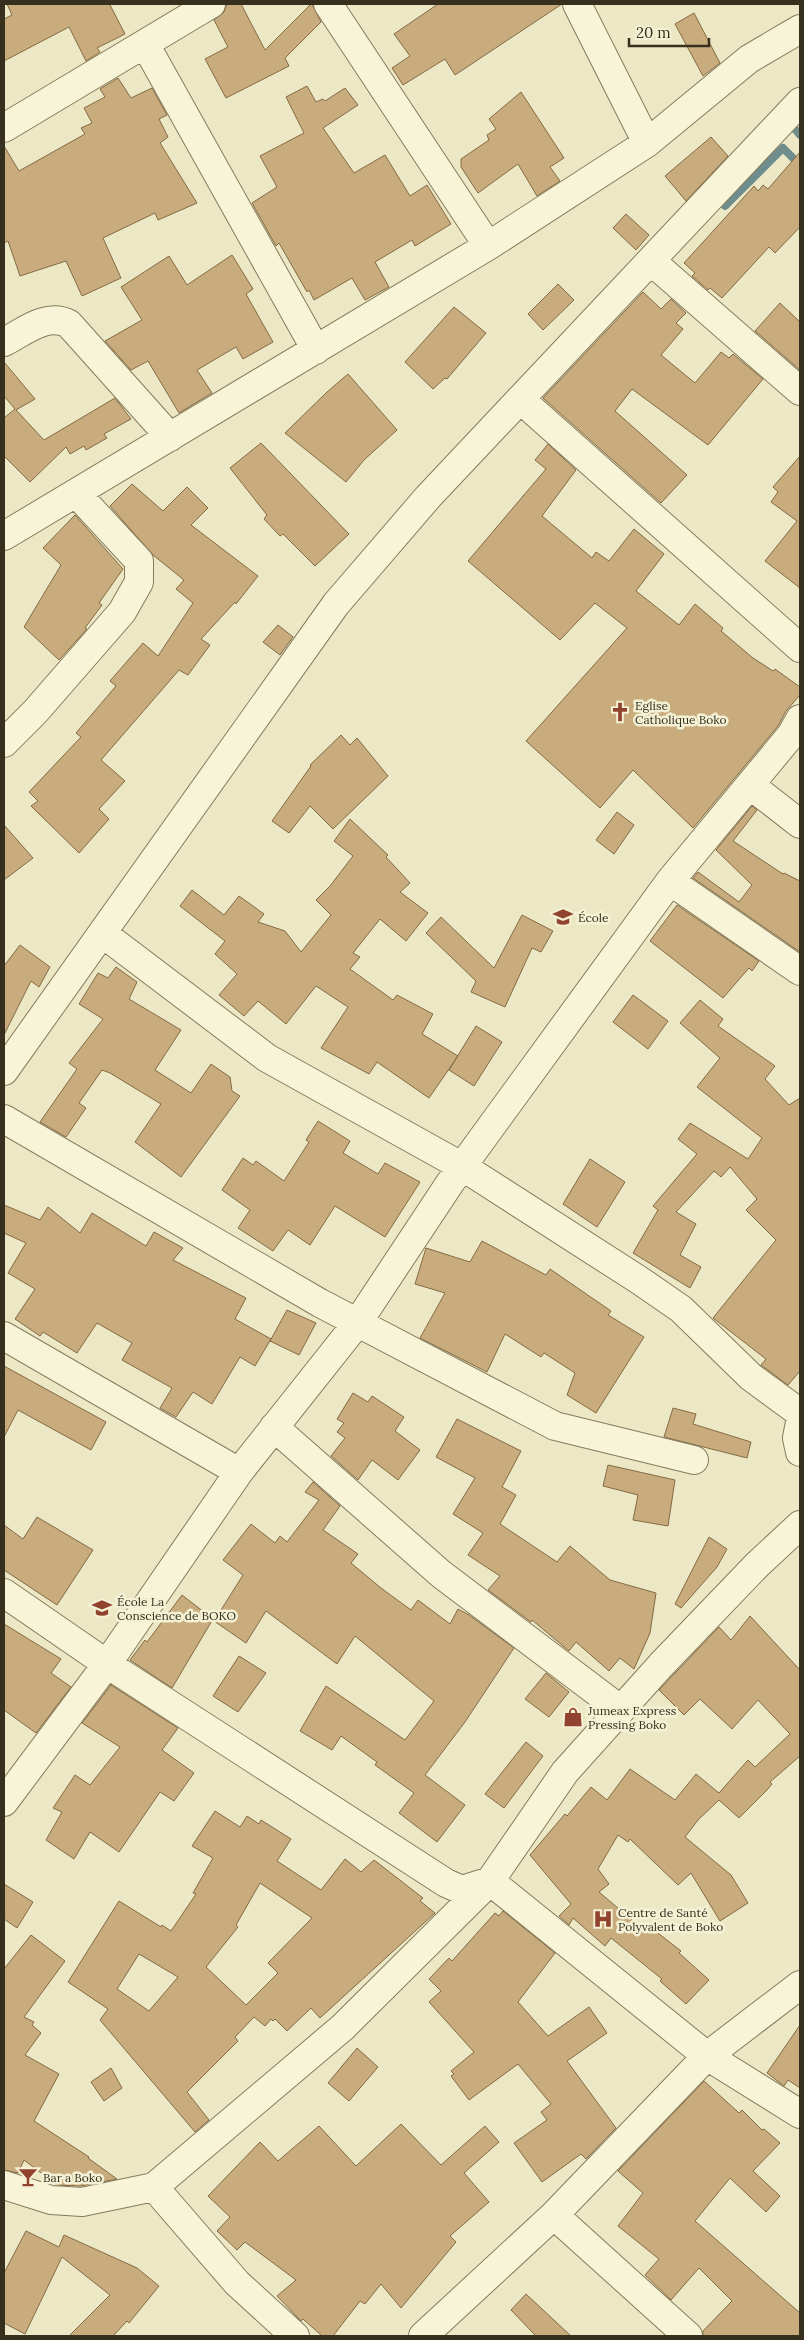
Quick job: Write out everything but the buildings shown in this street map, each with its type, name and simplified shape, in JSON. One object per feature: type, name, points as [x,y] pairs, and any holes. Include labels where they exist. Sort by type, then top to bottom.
[{"type":"street","points":[[4,128],[211,4]]},
{"type":"street","points":[[328,4],[488,246]]},
{"type":"street","points":[[577,4],[647,143]]},
{"type":"street","points":[[4,536],[488,246],[647,143],[749,59],[800,29]]},
{"type":"street","points":[[145,44],[316,350]]},
{"type":"street","points":[[4,1071],[336,604],[428,497],[800,102]]},
{"type":"street","points":[[651,261],[800,392]]},
{"type":"street","points":[[4,342],[43,321],[60,319],[170,437]]},
{"type":"street","points":[[520,399],[800,648]]},
{"type":"street","points":[[4,743],[34,712],[122,612],[139,582],[139,561],[76,492]]},
{"type":"street","points":[[6,1796],[107,1664],[239,1472],[358,1322],[463,1167],[670,881],[791,735],[800,719]]},
{"type":"street","points":[[750,785],[800,824]]},
{"type":"street","points":[[670,881],[800,971]]},
{"type":"street","points":[[102,933],[267,1058],[463,1167],[681,1309],[751,1377],[800,1413]]},
{"type":"street","points":[[4,1119],[320,1303],[555,1426],[694,1460]]},
{"type":"street","points":[[4,1336],[239,1472]]},
{"type":"street","points":[[800,1422],[797,1438],[800,1452]]},
{"type":"street","points":[[274,1428],[441,1574],[621,1710]]},
{"type":"street","points":[[4,2185],[51,2200],[82,2202],[154,2187],[343,2027],[490,1881],[565,1772],[757,1566],[800,1525]]},
{"type":"street","points":[[4,1593],[107,1664],[446,1883],[462,1890],[490,1881]]},
{"type":"street","points":[[490,1881],[708,2056],[800,2114]]},
{"type":"street","points":[[423,2336],[554,2215],[708,2056],[800,1985]]},
{"type":"street","points":[[154,2187],[237,2283],[295,2336]]},
{"type":"street","points":[[554,2215],[688,2336]]},
{"type":"waterway","points":[[795,129],[800,135]]},
{"type":"waterway","points":[[725,206],[783,148],[800,165]]},
{"type":"place","name":"Eglise Catholique Boko","points":[[620,712]]},
{"type":"place","name":"École","points":[[563,917]]},
{"type":"place","name":"École La Conscience de BOKO","points":[[102,1608]]},
{"type":"place","name":"Jumeax Express Pressing Boko","points":[[573,1717]]},
{"type":"place","name":"Centre de Santé Polyvalent de Boko","points":[[603,1919]]},
{"type":"place","name":"Bar a Boko","points":[[28,2177]]}]
